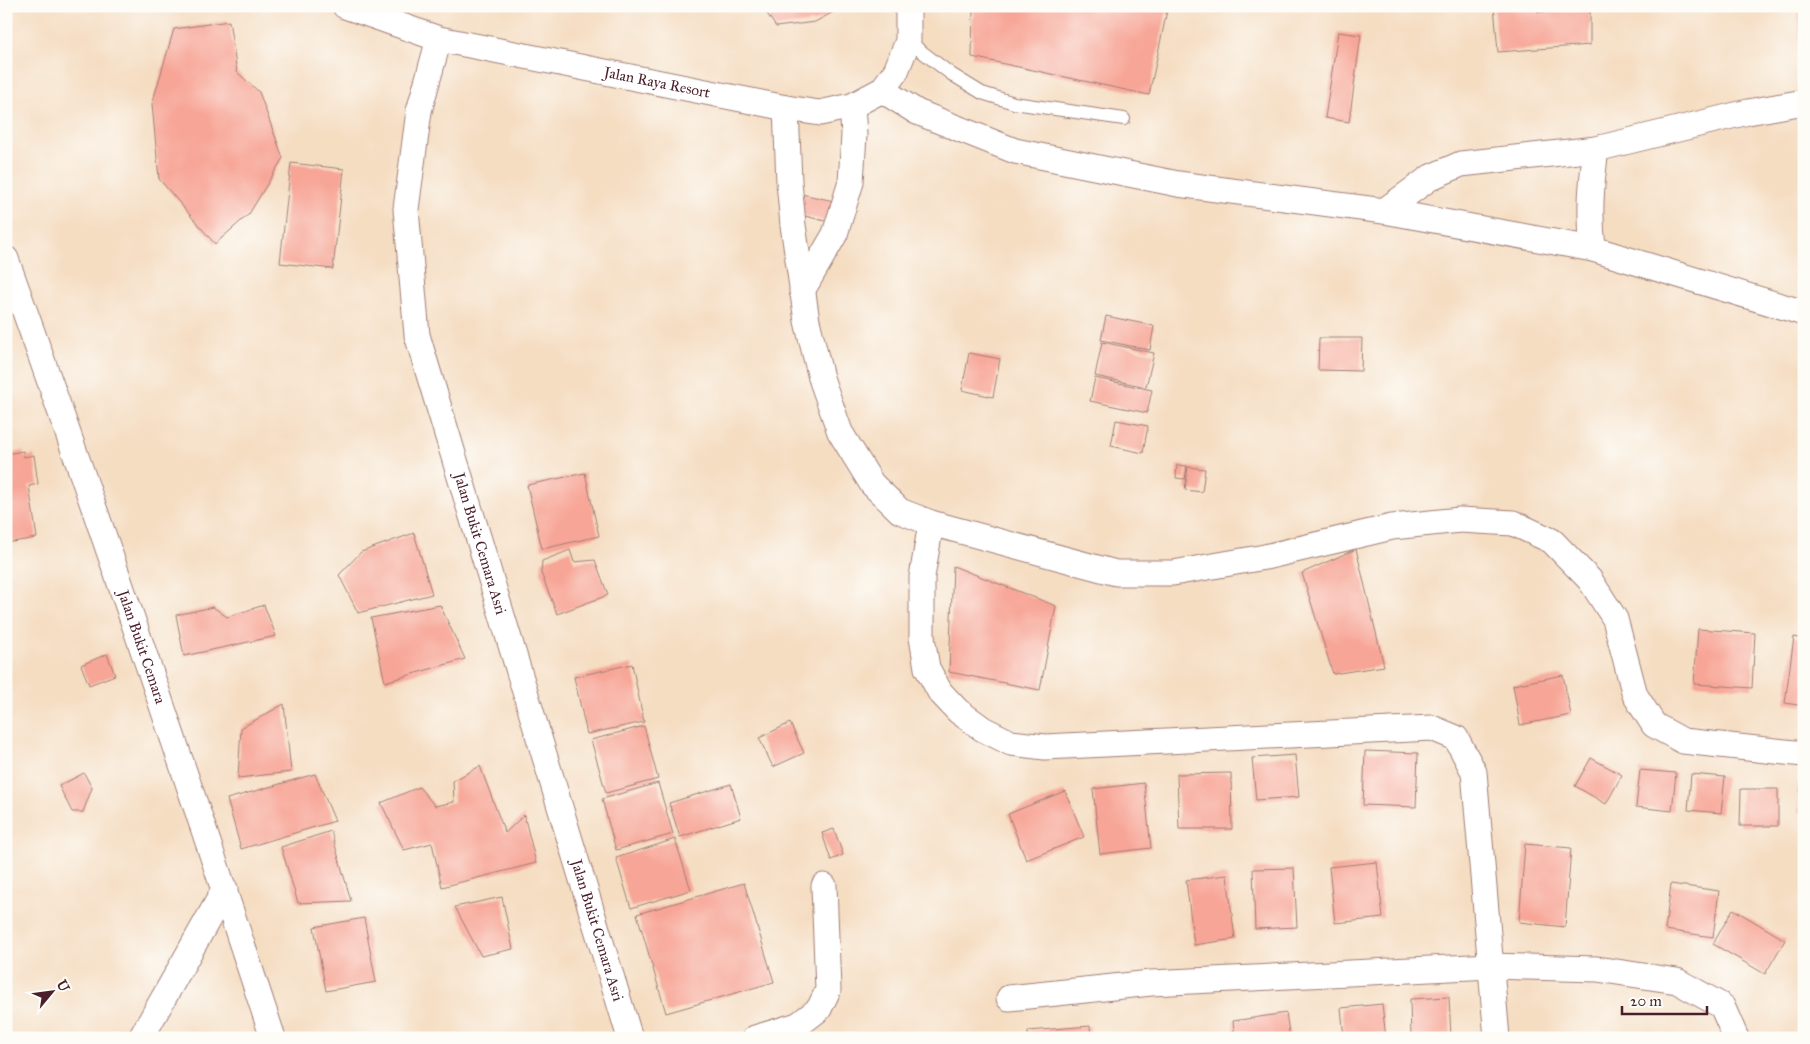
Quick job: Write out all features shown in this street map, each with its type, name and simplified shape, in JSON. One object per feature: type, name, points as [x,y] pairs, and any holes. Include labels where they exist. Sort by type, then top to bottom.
[{"type":"street","name":"Jalan Raya Resort","points":[[345,6],[440,39],[786,108],[820,113],[852,106],[882,90],[896,72],[908,40],[908,6]]},
{"type":"street","name":"Jalan Bukit Cemara Asri","points":[[440,39],[419,111],[406,209],[416,335],[630,1038]]},
{"type":"street","points":[[882,90],[917,112],[1015,151],[1178,184],[1384,211],[1593,250],[1804,313]]},
{"type":"street","points":[[1384,211],[1431,177],[1461,164],[1596,149],[1748,112],[1804,102]]},
{"type":"street","points":[[802,291],[836,234],[851,182],[854,136],[852,106]]},
{"type":"street","points":[[786,108],[788,182],[802,291],[807,322],[821,378],[840,432],[872,484],[900,511],[931,523],[1116,574],[1173,573],[1265,557],[1392,527],[1460,520],[1513,522],[1552,541],[1590,580],[1615,620],[1635,695],[1654,725],[1683,742],[1804,754]]},
{"type":"street","points":[[1593,250],[1590,217],[1591,186],[1596,149]]},
{"type":"street","name":"Jalan Bukit Cemara","points":[[6,259],[225,890],[273,1038]]},
{"type":"street","points":[[931,523],[922,577],[922,638],[927,668],[940,692],[958,711],[983,729],[1011,742],[1045,747],[1432,728],[1456,738],[1474,772],[1497,1038]]},
{"type":"street","points":[[755,1038],[798,1025],[819,1009],[828,990],[824,886]]},
{"type":"street","points":[[140,1038],[225,890]]},
{"type":"street","points":[[1009,998],[1151,983],[1491,966],[1597,969],[1677,981],[1722,1006],[1736,1038]]},
{"type":"lane","points":[[908,40],[951,74],[982,93],[1014,103],[1124,119]]},
{"type":"building","points":[[762,6],[844,6],[815,22],[776,27]]},
{"type":"building","points":[[973,6],[1168,6],[1149,95],[972,57]]},
{"type":"building","points":[[1494,6],[1536,6],[1538,12],[1590,10],[1590,45],[1498,52]]},
{"type":"building","points":[[1798,6],[1804,6],[1804,49],[1800,49]]},
{"type":"building","points":[[229,21],[237,72],[259,92],[283,158],[249,214],[215,244],[159,179],[152,104],[174,29]]},
{"type":"building","points":[[1338,32],[1361,35],[1349,122],[1325,118]]},
{"type":"building","points":[[291,163],[344,169],[333,269],[280,263]]},
{"type":"building","points":[[801,194],[834,201],[829,222],[797,214]]},
{"type":"building","points":[[1106,316],[1154,326],[1150,350],[1101,340]]},
{"type":"building","points":[[1319,338],[1362,338],[1361,371],[1318,370]]},
{"type":"building","points":[[1102,342],[1154,353],[1146,387],[1095,376]]},
{"type":"building","points":[[969,353],[1000,359],[993,397],[962,390]]},
{"type":"building","points":[[1095,378],[1152,390],[1147,413],[1090,401]]},
{"type":"building","points":[[1116,420],[1148,426],[1143,453],[1111,446]]},
{"type":"building","points":[[23,451],[24,457],[34,455],[38,484],[29,486],[37,538],[6,543],[6,454]]},
{"type":"building","points":[[1177,465],[1187,466],[1185,479],[1176,478]]},
{"type":"building","points":[[1188,467],[1205,469],[1202,492],[1185,490]]},
{"type":"building","points":[[585,473],[599,536],[542,549],[527,485]]},
{"type":"building","points":[[414,533],[432,594],[358,613],[339,575],[361,552]]},
{"type":"building","points":[[1356,549],[1384,666],[1333,674],[1302,573]]},
{"type":"building","points":[[570,550],[574,562],[595,560],[608,595],[557,614],[541,573],[542,561]]},
{"type":"building","points":[[953,566],[1056,606],[1040,690],[949,672]]},
{"type":"building","points":[[264,605],[276,636],[184,656],[176,615],[213,607],[227,617]]},
{"type":"building","points":[[440,605],[465,659],[385,682],[371,618]]},
{"type":"building","points":[[1698,629],[1755,633],[1752,688],[1694,684]]},
{"type":"building","points":[[1794,637],[1804,639],[1804,706],[1785,703]]},
{"type":"building","points":[[107,654],[115,675],[89,685],[81,665]]},
{"type":"building","points":[[632,664],[644,722],[587,734],[574,677]]},
{"type":"building","points":[[1563,675],[1571,715],[1520,725],[1513,685]]},
{"type":"building","points":[[284,704],[291,772],[238,778],[241,728]]},
{"type":"building","points":[[790,723],[804,753],[773,767],[759,738]]},
{"type":"building","points":[[644,726],[658,779],[606,793],[591,740]]},
{"type":"building","points":[[1365,751],[1418,753],[1416,807],[1363,805]]},
{"type":"building","points":[[1295,755],[1299,797],[1256,800],[1252,758]]},
{"type":"building","points":[[1591,758],[1622,775],[1606,804],[1575,786]]},
{"type":"building","points":[[480,766],[505,833],[524,815],[536,863],[442,887],[432,843],[404,850],[381,803],[419,787],[435,806],[454,802],[453,781]]},
{"type":"building","points":[[1640,770],[1676,773],[1672,811],[1636,807]]},
{"type":"building","points":[[84,773],[92,788],[83,812],[72,812],[59,786]]},
{"type":"building","points":[[1231,773],[1232,829],[1179,829],[1177,774]]},
{"type":"building","points":[[315,774],[335,821],[241,849],[227,799]]},
{"type":"building","points":[[1691,774],[1725,777],[1721,813],[1688,810]]},
{"type":"building","points":[[1801,782],[1804,782],[1804,813],[1798,812]]},
{"type":"building","points":[[658,783],[673,834],[616,850],[602,799]]},
{"type":"building","points":[[1144,783],[1151,848],[1100,854],[1093,789]]},
{"type":"building","points":[[731,784],[741,818],[680,837],[669,803]]},
{"type":"building","points":[[1741,789],[1778,789],[1778,826],[1740,826]]},
{"type":"building","points":[[1065,791],[1084,837],[1026,860],[1008,814]]},
{"type":"building","points":[[834,829],[843,855],[831,860],[822,833]]},
{"type":"building","points":[[331,831],[351,901],[298,903],[281,847]]},
{"type":"building","points":[[675,839],[691,890],[631,908],[616,858]]},
{"type":"building","points":[[1525,844],[1571,848],[1565,927],[1519,922]]},
{"type":"building","points":[[1377,862],[1383,918],[1335,923],[1329,867]]},
{"type":"building","points":[[1294,868],[1297,927],[1255,929],[1253,869]]},
{"type":"building","points":[[1227,875],[1235,939],[1194,945],[1186,880]]},
{"type":"building","points":[[744,883],[774,982],[666,1013],[637,914]]},
{"type":"building","points":[[1671,884],[1719,891],[1713,937],[1665,930]]},
{"type":"building","points":[[502,897],[513,949],[481,956],[455,907]]},
{"type":"building","points":[[1733,909],[1785,940],[1765,974],[1713,944]]},
{"type":"building","points":[[364,918],[376,982],[326,991],[314,927]]},
{"type":"building","points":[[1449,997],[1451,1038],[1411,1038],[1410,999]]},
{"type":"building","points":[[1382,1004],[1386,1038],[1344,1038],[1341,1008]]},
{"type":"building","points":[[1286,1013],[1290,1038],[1235,1038],[1233,1021]]},
{"type":"building","points":[[1090,1026],[1091,1038],[1028,1038],[1028,1031]]}]
